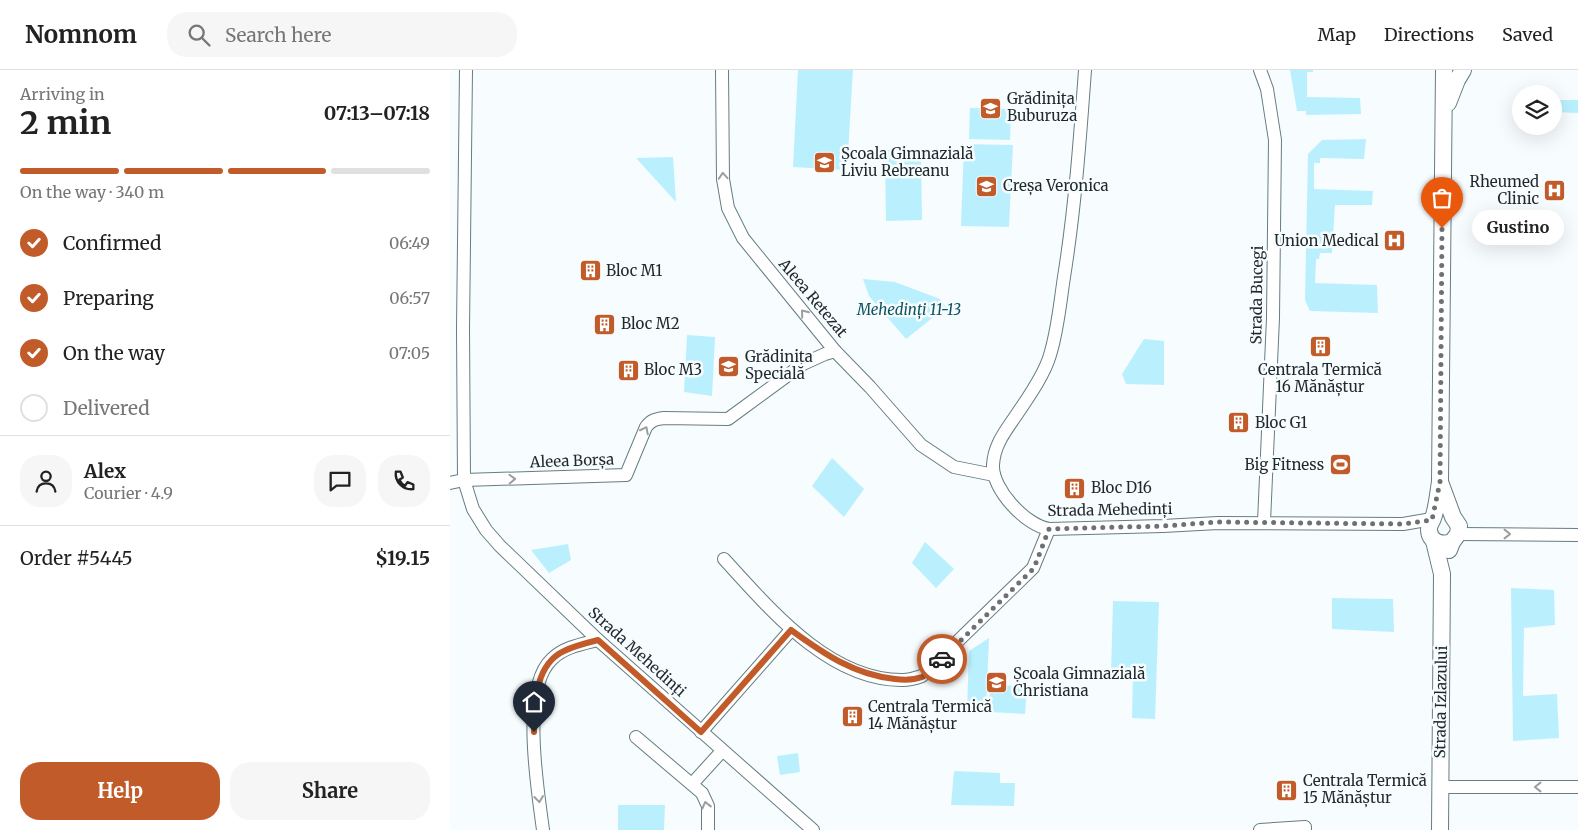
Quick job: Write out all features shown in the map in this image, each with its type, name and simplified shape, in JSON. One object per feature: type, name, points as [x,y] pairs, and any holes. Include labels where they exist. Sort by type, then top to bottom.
[{"type":"main road","name":"Strada Izlazului","points":[[1440,830],[1442,574],[1429,528],[1433,519],[1440,482],[1444,70]]},
{"type":"main road","name":"Strada Izlazului","points":[[1444,112],[1463,70]]},
{"type":"main road","name":"Strada Izlazului","points":[[1440,482],[1453,517],[1459,526],[1442,574]]},
{"type":"main road","points":[[1433,519],[1445,514],[1453,517]]},
{"type":"main road","points":[[1432,539],[1443,544],[1455,538]]},
{"type":"street","name":"Strada Mehedinți","points":[[466,70],[463,330],[464,480],[473,509],[486,530],[500,546],[598,640],[813,830]]},
{"type":"street","name":"Aleea Retezat","points":[[722,70],[723,179],[728,208],[743,238],[835,351],[870,387],[921,445],[954,467],[994,475]]},
{"type":"street","points":[[994,475],[994,458],[998,444],[1048,362],[1058,325],[1071,228],[1085,70]]},
{"type":"street","name":"Strada Bucegi","points":[[1260,70],[1267,89],[1275,140],[1273,318],[1264,522]]},
{"type":"street","name":"Aleea Borșa","points":[[464,480],[626,475],[646,427],[650,422],[664,418],[728,419],[803,364],[835,351]]},
{"type":"street","name":"Strada Mehedinți","points":[[994,475],[1001,490],[1017,509],[1034,524],[1049,529],[1264,522],[1403,524],[1433,519]]},
{"type":"street","points":[[450,483],[464,480]]},
{"type":"street","name":"Strada Mehedinți","points":[[1403,524],[1432,539]]},
{"type":"street","points":[[724,559],[791,630],[823,653],[855,670],[878,677],[904,680],[922,676],[1034,568],[1049,529]]},
{"type":"street","points":[[1455,538],[1578,534]]},
{"type":"street","points":[[701,732],[791,630]]},
{"type":"street","points":[[543,830],[535,768],[534,744],[539,682],[551,660],[563,651],[598,640]]},
{"type":"street","points":[[636,737],[702,793],[708,806],[708,830]]},
{"type":"street","points":[[692,784],[722,751]]},
{"type":"street","points":[[1440,788],[1578,787]]},
{"type":"street","points":[[1260,830],[1305,827],[1305,830]]},
{"type":"green space","points":[[798,70],[853,70],[847,170],[793,167]]},
{"type":"green space","points":[[1290,70],[1313,70],[1313,72],[1307,72],[1307,97],[1360,98],[1361,114],[1306,115],[1306,111],[1297,111]]},
{"type":"green space","points":[[1562,100],[1578,100],[1578,113],[1562,112]]},
{"type":"green space","points":[[970,108],[1011,109],[1010,140],[969,139]]},
{"type":"green space","points":[[1366,139],[1364,159],[1320,158],[1320,163],[1314,163],[1314,189],[1373,191],[1372,205],[1335,205],[1332,253],[1320,253],[1319,259],[1316,259],[1315,283],[1377,285],[1378,313],[1310,311],[1305,300],[1308,154],[1322,140]]},
{"type":"green space","name":"Creșa Veronica","points":[[964,144],[1013,145],[1009,227],[961,226]]},
{"type":"green space","points":[[885,150],[921,150],[922,220],[886,221]]},
{"type":"green space","points":[[673,157],[676,202],[636,158]]},
{"type":"green space","name":"Mehedinți 11-13","points":[[863,279],[895,282],[940,299],[946,307],[906,339],[869,296]]},
{"type":"green space","points":[[687,335],[715,337],[712,396],[684,392]]},
{"type":"green space","points":[[1144,339],[1164,341],[1164,385],[1126,384],[1122,374]]},
{"type":"green space","points":[[832,458],[864,489],[844,517],[812,486]]},
{"type":"green space","points":[[925,542],[954,569],[936,588],[912,563]]},
{"type":"green space","points":[[568,544],[571,560],[549,573],[531,550]]},
{"type":"green space","points":[[1511,588],[1554,590],[1555,625],[1524,628],[1523,696],[1557,694],[1559,738],[1513,741]]},
{"type":"green space","points":[[1332,598],[1393,599],[1394,632],[1332,629]]},
{"type":"green space","points":[[1113,601],[1159,602],[1155,719],[1132,718],[1133,674],[1111,673]]},
{"type":"green space","points":[[989,638],[986,712],[967,711],[969,651]]},
{"type":"green space","points":[[990,684],[1027,687],[1025,714],[989,712]]},
{"type":"green space","points":[[798,753],[800,772],[780,775],[777,756]]},
{"type":"green space","points":[[954,771],[1000,773],[1000,783],[1015,783],[1014,806],[951,805]]},
{"type":"green space","points":[[618,805],[665,805],[664,830],[618,830]]},
{"type":"way so far","points":[[942,659],[1034,568],[1049,529],[1163,526],[1218,522],[1403,524],[1432,520],[1440,482],[1442,228]]},
{"type":"place","name":"Grădinița Buburuza","points":[[991,108]]},
{"type":"place","name":"Școala Gimnazială Liviu Rebreanu","points":[[825,163]]},
{"type":"place","name":"Creșa Veronica","points":[[987,186]]},
{"type":"place","name":"Rheumed Clinic","points":[[1555,191]]},
{"type":"place","name":"Gustino","points":[[1442,228]]},
{"type":"place","name":"Union Medical","points":[[1395,241]]},
{"type":"place","name":"Bloc M1","points":[[590,271]]},
{"type":"place","name":"Bloc M2","points":[[605,324]]},
{"type":"place","name":"Centrala Termică 16 Mănăștur","points":[[1320,347]]},
{"type":"place","name":"Grădinița Specială","points":[[729,366]]},
{"type":"place","name":"Bloc M3","points":[[628,370]]},
{"type":"place","name":"Bloc G1","points":[[1239,423]]},
{"type":"place","name":"Big Fitness","points":[[1340,465]]},
{"type":"place","name":"Bloc D16","points":[[1075,488]]},
{"type":"place","name":"Școala Gimnazială Christiana","points":[[997,683]]},
{"type":"place","name":"Centrala Termică 14 Mănăștur","points":[[852,716]]},
{"type":"place","name":"Centrala Termică 15 Mănăștur","points":[[1287,790]]},
{"type":"route","points":[[534,732],[539,682],[551,660],[563,651],[598,640],[701,732],[791,630],[823,653],[855,670],[878,677],[904,680],[922,676],[942,659]]}]
